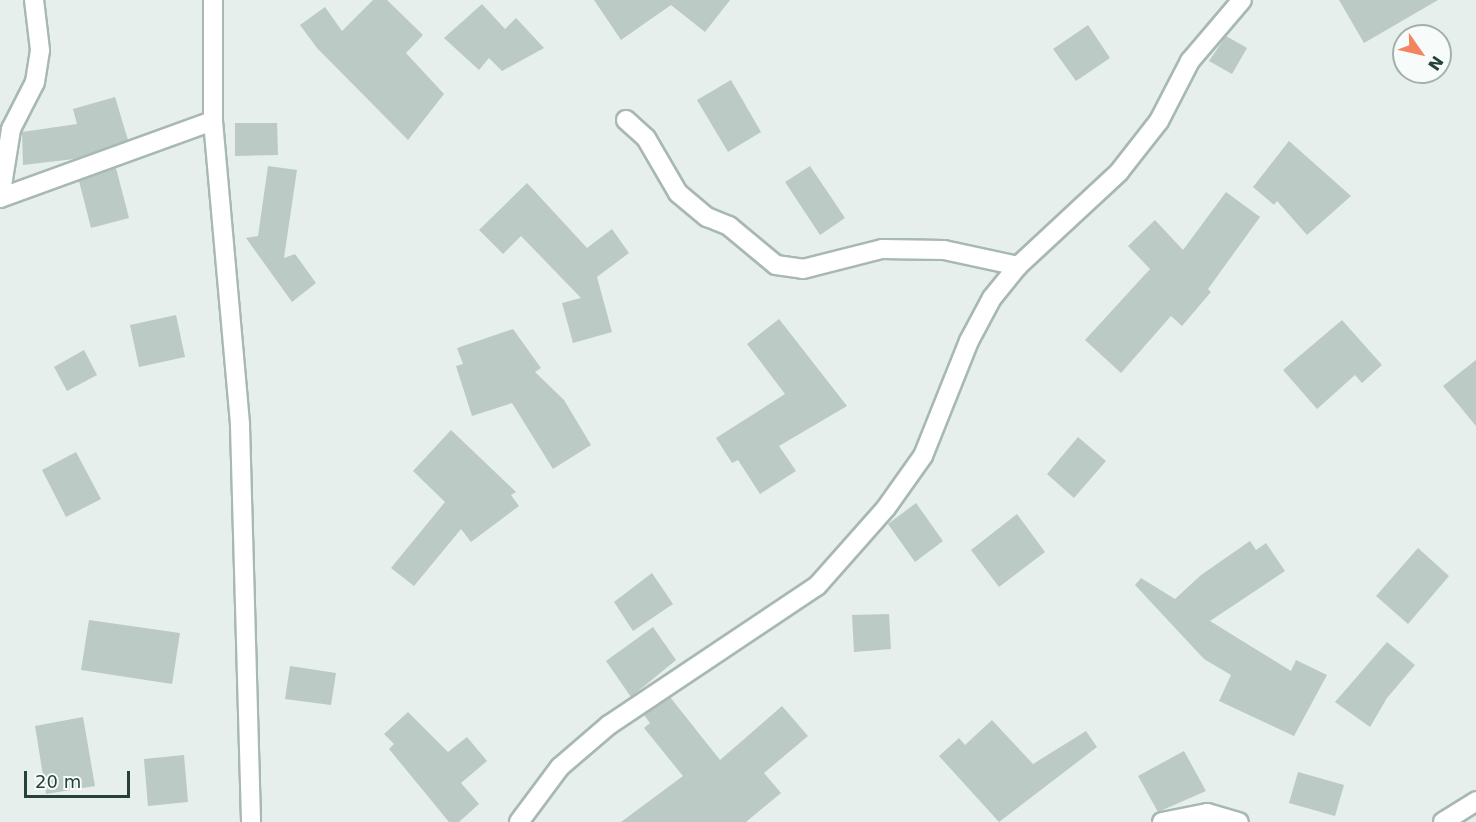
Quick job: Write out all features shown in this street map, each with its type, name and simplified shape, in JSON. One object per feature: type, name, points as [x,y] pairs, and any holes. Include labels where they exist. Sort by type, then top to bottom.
[{"type":"street","points":[[34,0],[39,50],[35,82],[11,129],[0,198],[213,121]]},
{"type":"street","points":[[213,0],[213,121],[240,426],[251,822]]},
{"type":"street","points":[[519,822],[560,767],[609,725],[817,586],[886,508],[923,456],[969,342],[992,298],[1018,266],[1119,172],[1159,121],[1190,61],[1242,0]]},
{"type":"street","points":[[626,120],[646,138],[678,193],[707,217],[729,226],[776,265],[803,269],[882,249],[944,250],[1018,266]]},
{"type":"street","points":[[1443,822],[1476,801]]},
{"type":"street","points":[[1162,822],[1208,813],[1239,822]]},
{"type":"building","points":[[373,0],[387,0],[423,35],[406,53],[444,94],[408,140],[317,48],[300,25],[325,7],[342,31]]},
{"type":"building","points":[[594,0],[730,0],[705,32],[671,5],[621,40]]},
{"type":"building","points":[[1339,0],[1438,0],[1397,24],[1392,24],[1392,27],[1364,43]]},
{"type":"building","points":[[482,4],[505,29],[516,18],[544,48],[502,71],[489,58],[479,70],[444,38]]},
{"type":"building","points":[[1088,25],[1110,58],[1076,81],[1053,49]]},
{"type":"building","points":[[1226,36],[1247,48],[1232,74],[1209,61]]},
{"type":"building","points":[[731,80],[761,132],[728,152],[697,100]]},
{"type":"building","points":[[115,97],[128,140],[74,159],[23,165],[22,132],[77,124],[73,109]]},
{"type":"building","points":[[235,123],[277,123],[278,155],[235,156]]},
{"type":"building","points":[[1289,141],[1351,196],[1307,235],[1277,201],[1274,205],[1253,187]]},
{"type":"building","points":[[268,166],[297,170],[284,258],[295,254],[316,283],[292,302],[246,238],[258,236]]},
{"type":"building","points":[[810,166],[845,218],[820,235],[785,182]]},
{"type":"building","points":[[116,168],[129,218],[91,228],[79,181]]},
{"type":"building","points":[[527,183],[587,248],[612,229],[629,253],[597,277],[612,332],[573,343],[562,303],[581,298],[521,236],[503,254],[479,230]]},
{"type":"building","points":[[1226,192],[1260,217],[1208,289],[1211,292],[1182,326],[1171,316],[1121,373],[1085,340],[1150,269],[1128,246],[1155,220],[1183,250]]},
{"type":"building","points":[[176,315],[185,357],[139,367],[130,325]]},
{"type":"building","points":[[779,319],[847,406],[779,446],[796,471],[760,494],[738,460],[732,463],[716,438],[785,394],[747,344]]},
{"type":"building","points":[[1342,320],[1382,365],[1362,383],[1355,375],[1317,409],[1283,370]]},
{"type":"building","points":[[513,329],[541,368],[535,372],[564,400],[591,445],[553,469],[512,403],[472,416],[456,366],[463,364],[457,348]]},
{"type":"building","points":[[84,350],[97,375],[67,391],[54,367]]},
{"type":"building","points":[[1476,360],[1476,426],[1443,386]]},
{"type":"building","points":[[451,430],[516,492],[511,495],[519,506],[471,542],[461,529],[414,586],[391,568],[445,502],[413,471]]},
{"type":"building","points":[[1078,437],[1106,461],[1074,498],[1047,474]]},
{"type":"building","points":[[76,452],[101,499],[66,517],[42,470]]},
{"type":"building","points":[[916,503],[943,541],[915,562],[888,524]]},
{"type":"building","points":[[1017,514],[1045,552],[999,587],[971,550]]},
{"type":"building","points":[[1250,541],[1256,550],[1266,543],[1285,571],[1210,621],[1291,671],[1296,660],[1327,675],[1294,736],[1219,701],[1231,675],[1204,659],[1135,585],[1141,578],[1175,599],[1201,575]]},
{"type":"building","points":[[1418,548],[1449,576],[1408,624],[1376,596]]},
{"type":"building","points":[[652,573],[673,604],[633,631],[614,602]]},
{"type":"building","points":[[889,614],[891,649],[854,652],[852,615]]},
{"type":"building","points":[[89,620],[180,633],[172,684],[81,670]]},
{"type":"building","points":[[653,627],[676,660],[631,697],[606,661]]},
{"type":"building","points":[[1387,642],[1415,665],[1387,698],[1370,727],[1335,702]]},
{"type":"building","points":[[290,666],[336,673],[331,705],[285,699]]},
{"type":"building","points":[[670,697],[720,760],[782,706],[808,736],[764,773],[781,793],[746,822],[621,822],[683,776],[644,728],[650,723],[644,715]]},
{"type":"building","points":[[408,712],[448,752],[467,737],[487,761],[461,783],[479,804],[459,822],[449,822],[389,749],[394,744],[384,734]]},
{"type":"building","points":[[83,717],[95,786],[46,794],[35,726]]},
{"type":"building","points":[[992,720],[1033,764],[1086,731],[1097,747],[999,822],[939,756],[959,738],[965,745]]},
{"type":"building","points":[[1184,751],[1206,791],[1158,812],[1138,776]]},
{"type":"building","points":[[184,755],[188,802],[148,806],[144,759]]},
{"type":"building","points":[[1298,772],[1344,785],[1335,816],[1289,803]]}]
